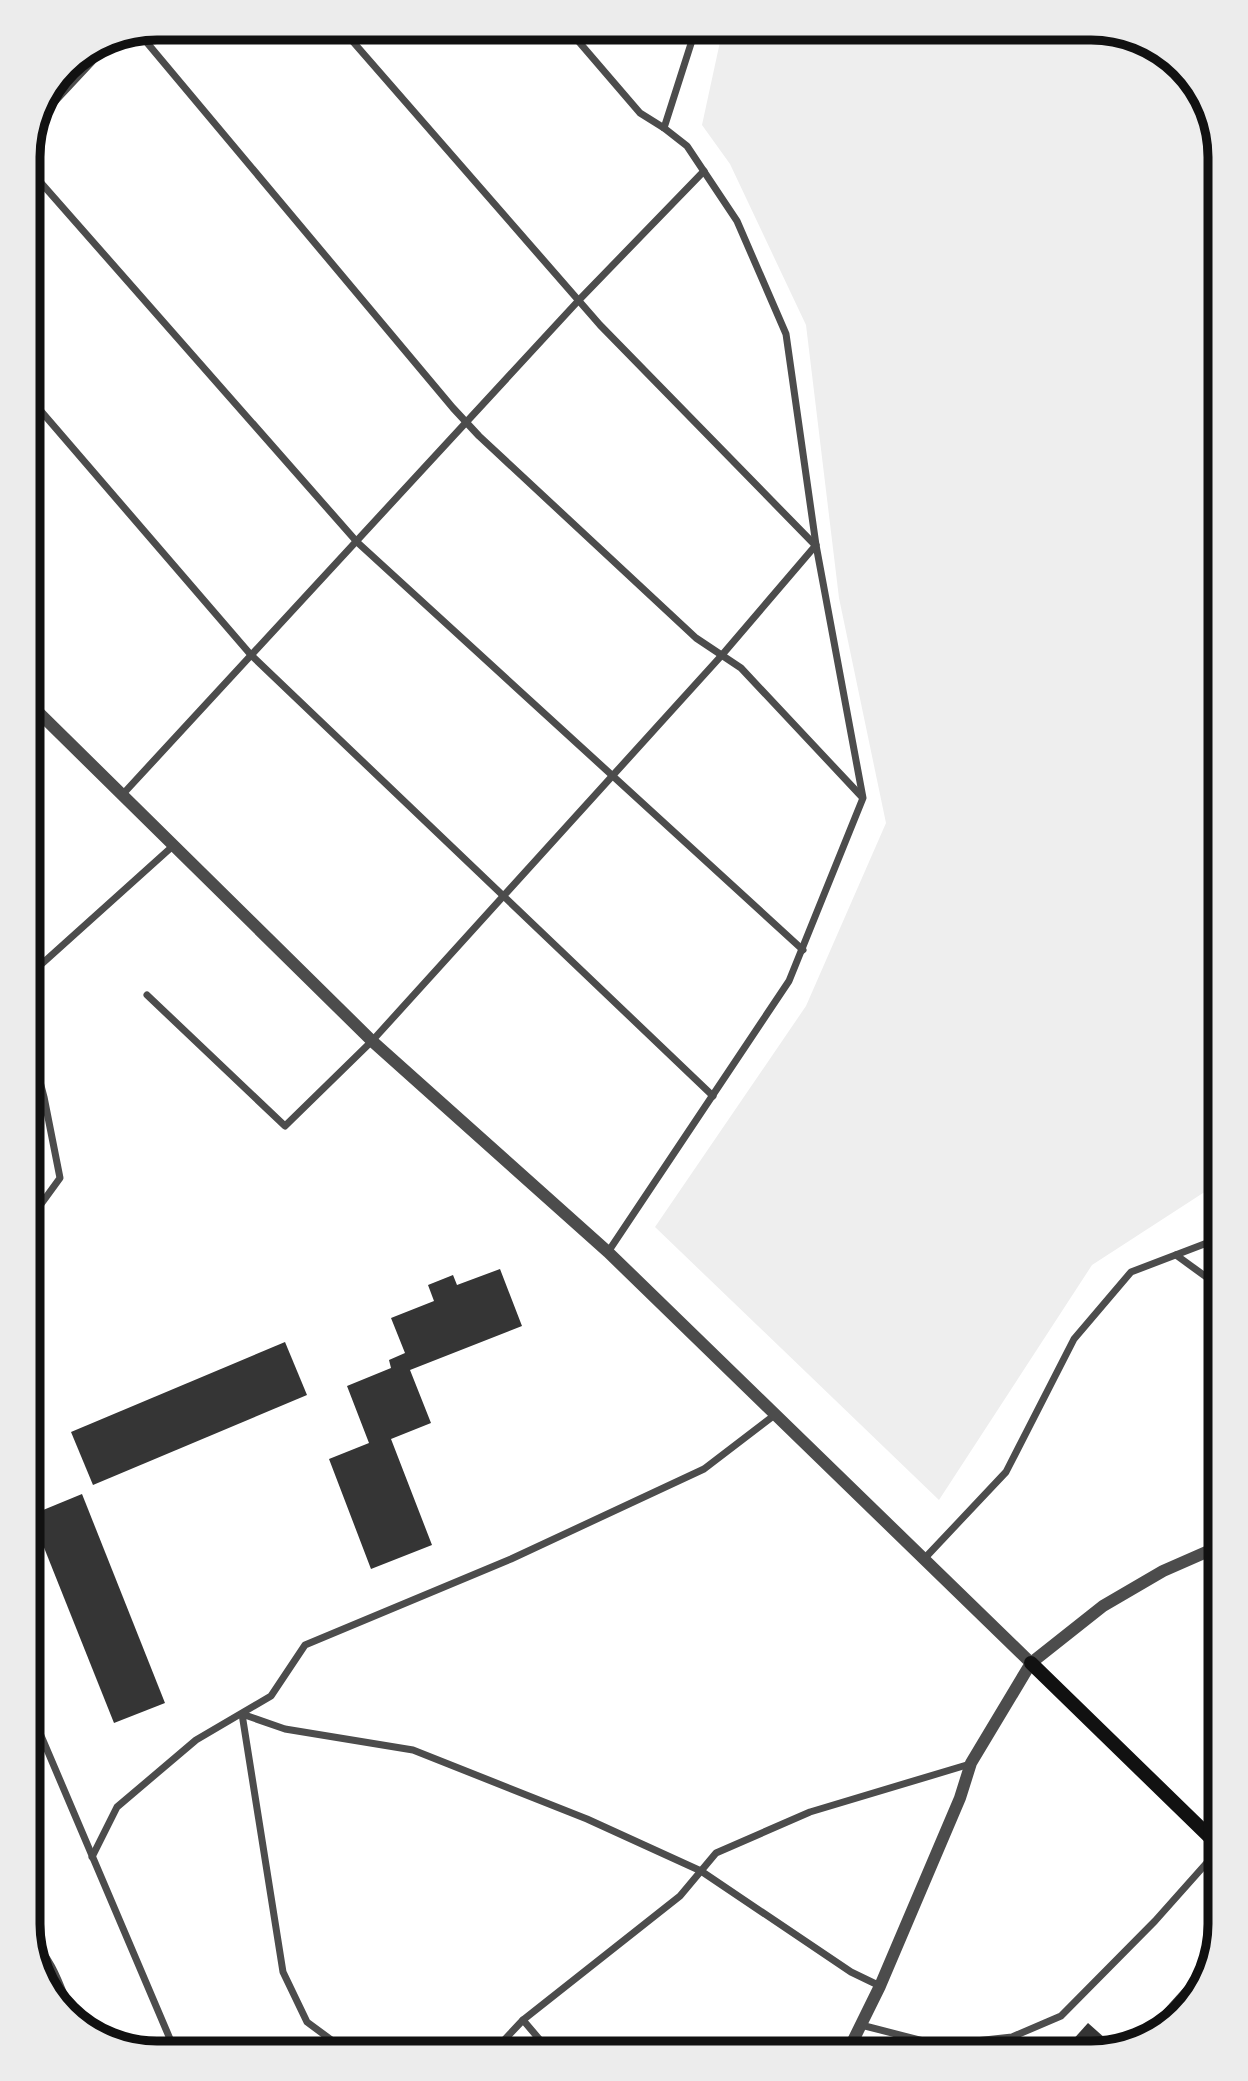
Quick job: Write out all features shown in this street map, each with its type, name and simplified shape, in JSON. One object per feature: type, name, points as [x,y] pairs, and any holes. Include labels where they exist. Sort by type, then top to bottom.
[{"type":"main road","points":[[1031,1663],[1208,1835]]},
{"type":"street","points":[[352,40],[579,300],[816,545]]},
{"type":"street","points":[[577,40],[640,113],[687,146],[737,221],[786,334],[816,545],[863,798],[789,981],[608,1252]]},
{"type":"street","points":[[664,128],[692,40]]},
{"type":"street","points":[[145,41],[466,422],[696,638],[741,668],[863,798]]},
{"type":"street","points":[[55,101],[94,60]]},
{"type":"street","points":[[123,794],[579,300],[704,171]]},
{"type":"street","points":[[40,182],[357,542],[803,950]]},
{"type":"street","points":[[40,410],[251,655],[713,1096]]},
{"type":"street","points":[[147,995],[285,1126],[372,1041],[722,655],[816,545]]},
{"type":"street","points":[[40,714],[372,1041],[608,1252],[1031,1663]]},
{"type":"street","points":[[40,966],[174,845]]},
{"type":"street","points":[[40,1082],[60,1178],[40,1206]]},
{"type":"street","points":[[925,1559],[1006,1472],[1074,1339],[1131,1272],[1208,1243]]},
{"type":"street","points":[[1176,1255],[1208,1278]]},
{"type":"street","points":[[92,1857],[117,1807],[196,1740],[271,1696],[305,1646],[511,1559],[704,1469],[775,1414]]},
{"type":"street","points":[[853,2041],[880,1986],[960,1798],[971,1763],[1031,1663],[1102,1606],[1163,1571],[1208,1551]]},
{"type":"street","points":[[242,1714],[285,1729],[413,1750],[587,1819],[701,1871],[851,1972],[880,1986]]},
{"type":"street","points":[[242,1714],[283,1972],[307,2022],[333,2041]]},
{"type":"street","points":[[40,1733],[171,2041]]},
{"type":"street","points":[[503,2041],[523,2020],[680,1896],[716,1853],[810,1812],[971,1763]]},
{"type":"street","points":[[976,2041],[1012,2037],[1061,2016],[1155,1921],[1208,1861]]},
{"type":"street","points":[[523,2020],[541,2041]]},
{"type":"street","points":[[861,2025],[923,2041]]},
{"type":"lane","points":[[43,1950],[65,1996]]},
{"type":"shaded area","points":[[720,40],[1099,40],[1129,46],[1168,69],[1196,105],[1206,134],[1208,1190],[1092,1265],[939,1500],[655,1227],[806,1006],[886,823],[839,598],[806,325],[730,164],[702,125]]},
{"type":"building","points":[[500,1269],[522,1326],[410,1370],[431,1423],[391,1439],[432,1545],[371,1569],[329,1459],[369,1443],[347,1386],[391,1368],[389,1360],[405,1353],[391,1318],[434,1301],[428,1285],[453,1275],[457,1285]]},
{"type":"building","points":[[285,1342],[307,1395],[93,1485],[71,1432]]},
{"type":"building","points":[[82,1494],[165,1703],[114,1723],[40,1538],[40,1511]]},
{"type":"building","points":[[1196,1974],[1174,2007],[1164,2015],[1161,2013]]},
{"type":"building","points":[[1088,2023],[1107,2040],[1091,2041],[1072,2041]]}]
